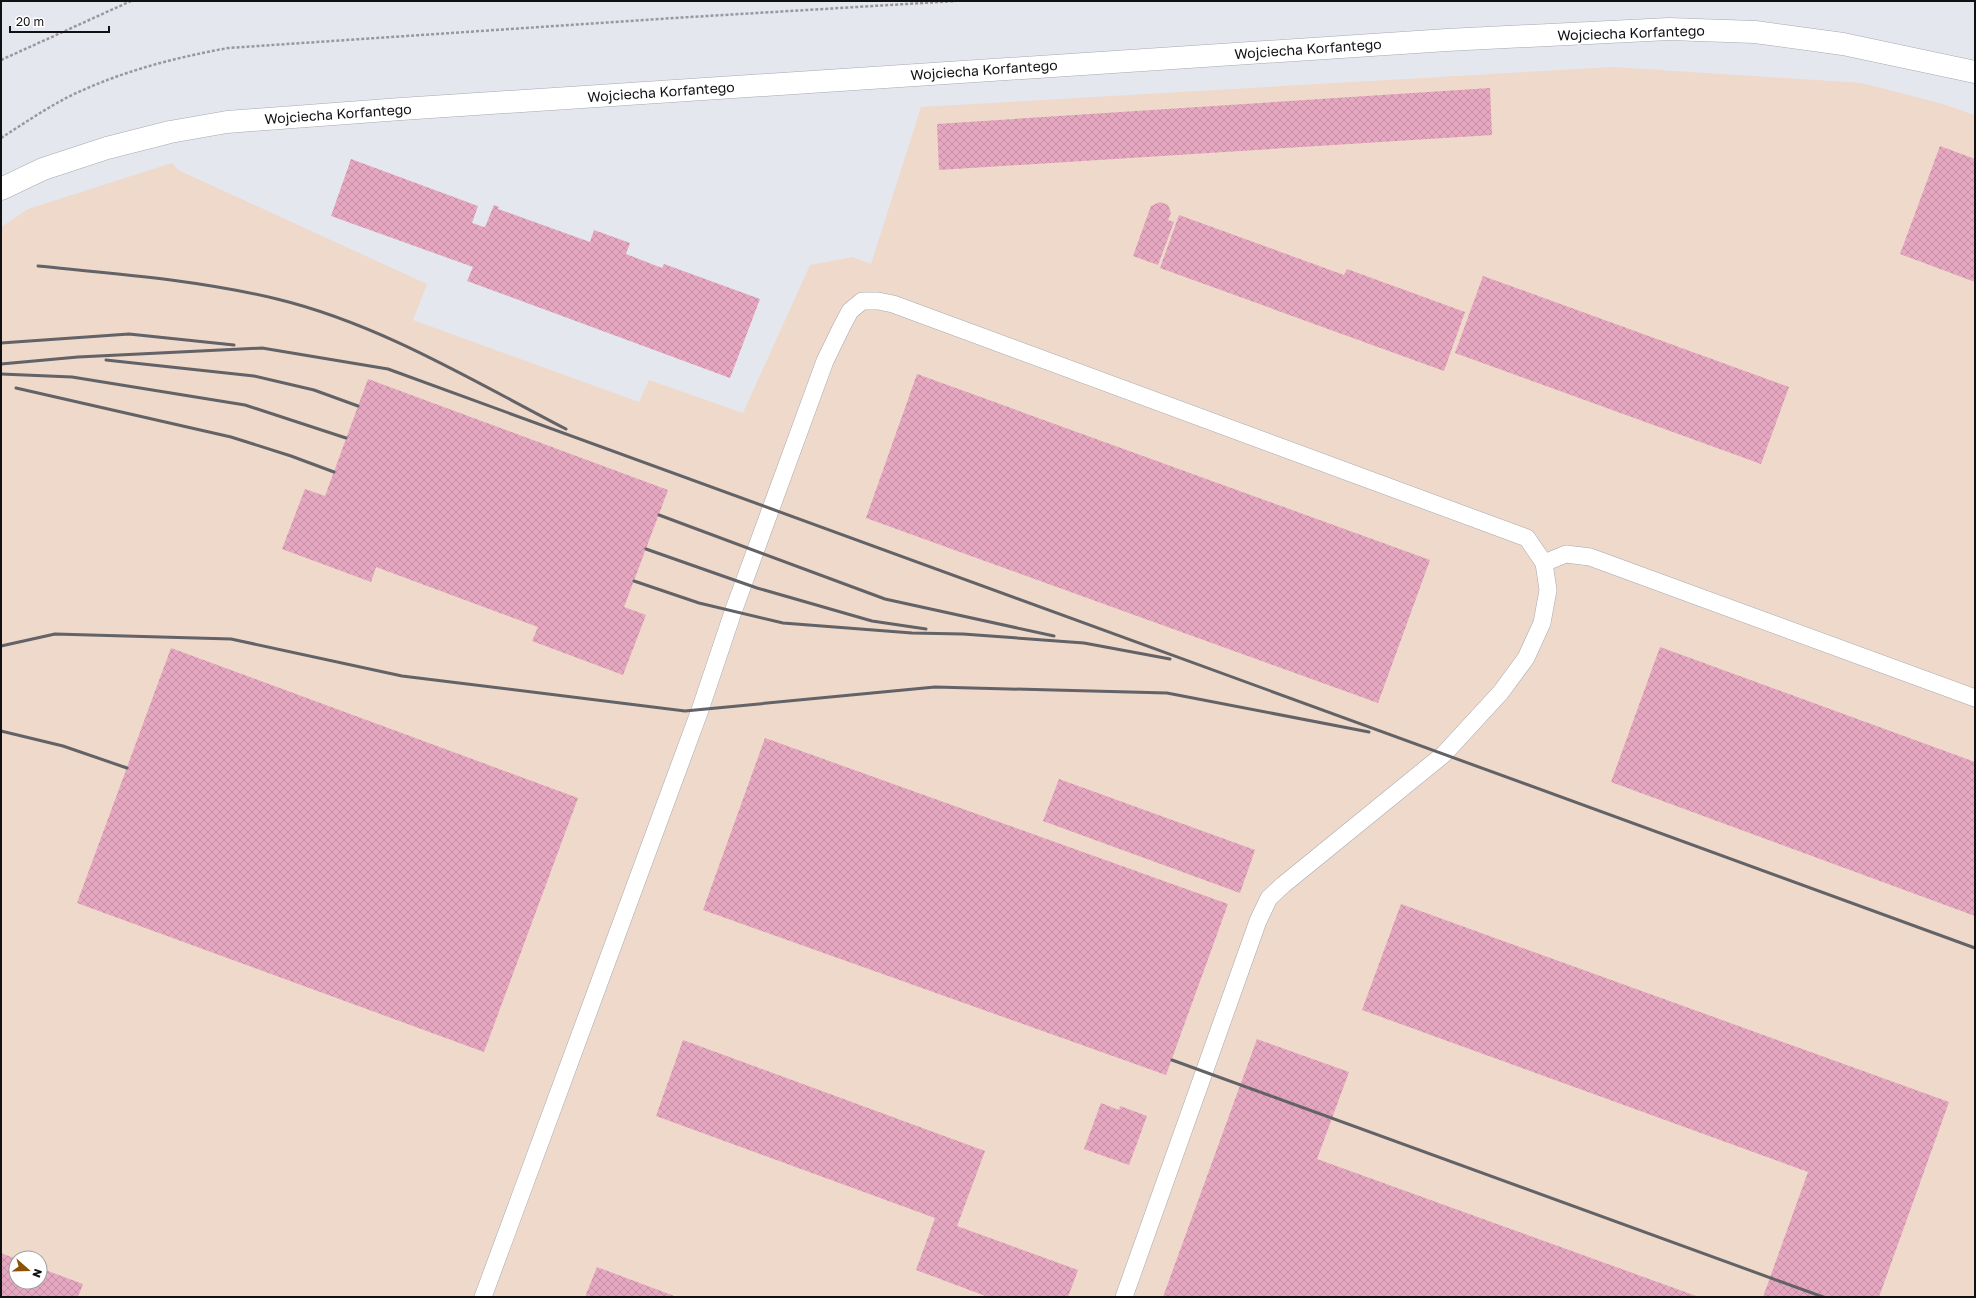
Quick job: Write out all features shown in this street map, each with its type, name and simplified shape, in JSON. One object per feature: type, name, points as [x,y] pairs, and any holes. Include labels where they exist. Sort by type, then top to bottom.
[{"type":"street","name":"Wojciecha Korfantego","points":[[1,189],[43,169],[107,148],[170,132],[227,122],[409,108],[1447,40],[1669,29],[1755,32],[1843,44],[1975,72]]},
{"type":"lane","points":[[483,1297],[700,710],[736,604],[825,361],[850,311],[862,301],[878,301],[893,304],[1527,538],[1544,562],[1548,590],[1542,623],[1526,658],[1501,692],[1444,754],[1269,898],[1258,921],[1124,1297]]},
{"type":"lane","points":[[1544,562],[1566,554],[1590,557],[1975,698]]},
{"type":"path","points":[[1,60],[131,1]]},
{"type":"path","points":[[1,138],[68,97],[111,79],[160,63],[228,48],[674,18],[956,1]]},
{"type":"shaded area","points":[[1612,67],[1862,83],[1943,104],[1975,115],[1975,1297],[1,1297],[1,227],[28,209],[172,163],[178,170],[427,284],[413,320],[639,402],[649,380],[743,413],[810,265],[853,257],[871,264],[921,107]]},
{"type":"building","points":[[1490,88],[1492,135],[939,170],[937,124]]},
{"type":"building","points":[[1940,146],[1975,159],[1975,282],[1900,254]]},
{"type":"building","points":[[351,159],[478,206],[472,223],[487,228],[485,227],[494,205],[499,207],[498,209],[590,242],[594,230],[630,243],[626,254],[662,268],[664,264],[760,299],[730,378],[467,281],[473,267],[331,216]]},
{"type":"building","points":[[1160,202],[1168,205],[1171,213],[1168,220],[1174,222],[1158,265],[1133,256],[1151,206]]},
{"type":"building","points":[[1179,215],[1344,275],[1347,269],[1465,312],[1444,371],[1160,268]]},
{"type":"building","points":[[1483,276],[1789,387],[1761,464],[1455,353]]},
{"type":"building","points":[[917,374],[1430,560],[1378,703],[866,518]]},
{"type":"building","points":[[368,379],[668,490],[624,607],[646,615],[623,675],[532,641],[538,627],[376,567],[371,582],[282,549],[305,489],[325,496]]},
{"type":"building","points":[[1660,647],[1975,762],[1975,916],[1611,782]]},
{"type":"building","points":[[171,648],[578,798],[484,1052],[77,903]]},
{"type":"building","points":[[765,738],[1228,904],[1166,1075],[703,910]]},
{"type":"building","points":[[1059,779],[1255,850],[1240,893],[1043,821]]},
{"type":"building","points":[[1401,904],[1949,1102],[1879,1297],[1763,1297],[1808,1172],[1362,1010]]},
{"type":"building","points":[[1257,1039],[1349,1072],[1317,1159],[1699,1297],[1163,1297]]},
{"type":"building","points":[[683,1040],[985,1151],[957,1226],[1078,1270],[1068,1297],[988,1297],[916,1270],[935,1218],[656,1116]]},
{"type":"building","points":[[1101,1103],[1119,1110],[1120,1106],[1147,1116],[1129,1165],[1084,1149]]},
{"type":"building","points":[[1,1253],[8,1256],[8,1290],[48,1290],[48,1271],[83,1284],[78,1297],[1,1297]]},
{"type":"building","points":[[597,1267],[677,1297],[585,1297]]},
{"type":"railway","points":[[38,266],[188,282],[248,292],[315,310],[353,323],[425,355],[566,429]]},
{"type":"railway","points":[[1,343],[129,334],[234,345]]},
{"type":"railway","points":[[1,364],[78,357],[262,348],[388,369],[1975,948]]},
{"type":"railway","points":[[106,360],[254,376],[314,390],[358,406]]},
{"type":"railway","points":[[1,374],[72,377],[245,405],[346,438]]},
{"type":"railway","points":[[16,388],[231,437],[291,456],[334,472]]},
{"type":"railway","points":[[659,515],[885,599],[1054,636]]},
{"type":"railway","points":[[646,549],[757,588],[872,621],[926,629]]},
{"type":"railway","points":[[634,581],[699,603],[783,623],[912,633],[963,634],[1084,643],[1170,659]]},
{"type":"railway","points":[[1,646],[55,634],[231,639],[402,676],[685,711],[935,687],[1167,693],[1369,732]]},
{"type":"railway","points":[[1,731],[63,746],[127,768]]},
{"type":"railway","points":[[1172,1060],[1823,1297]]}]
